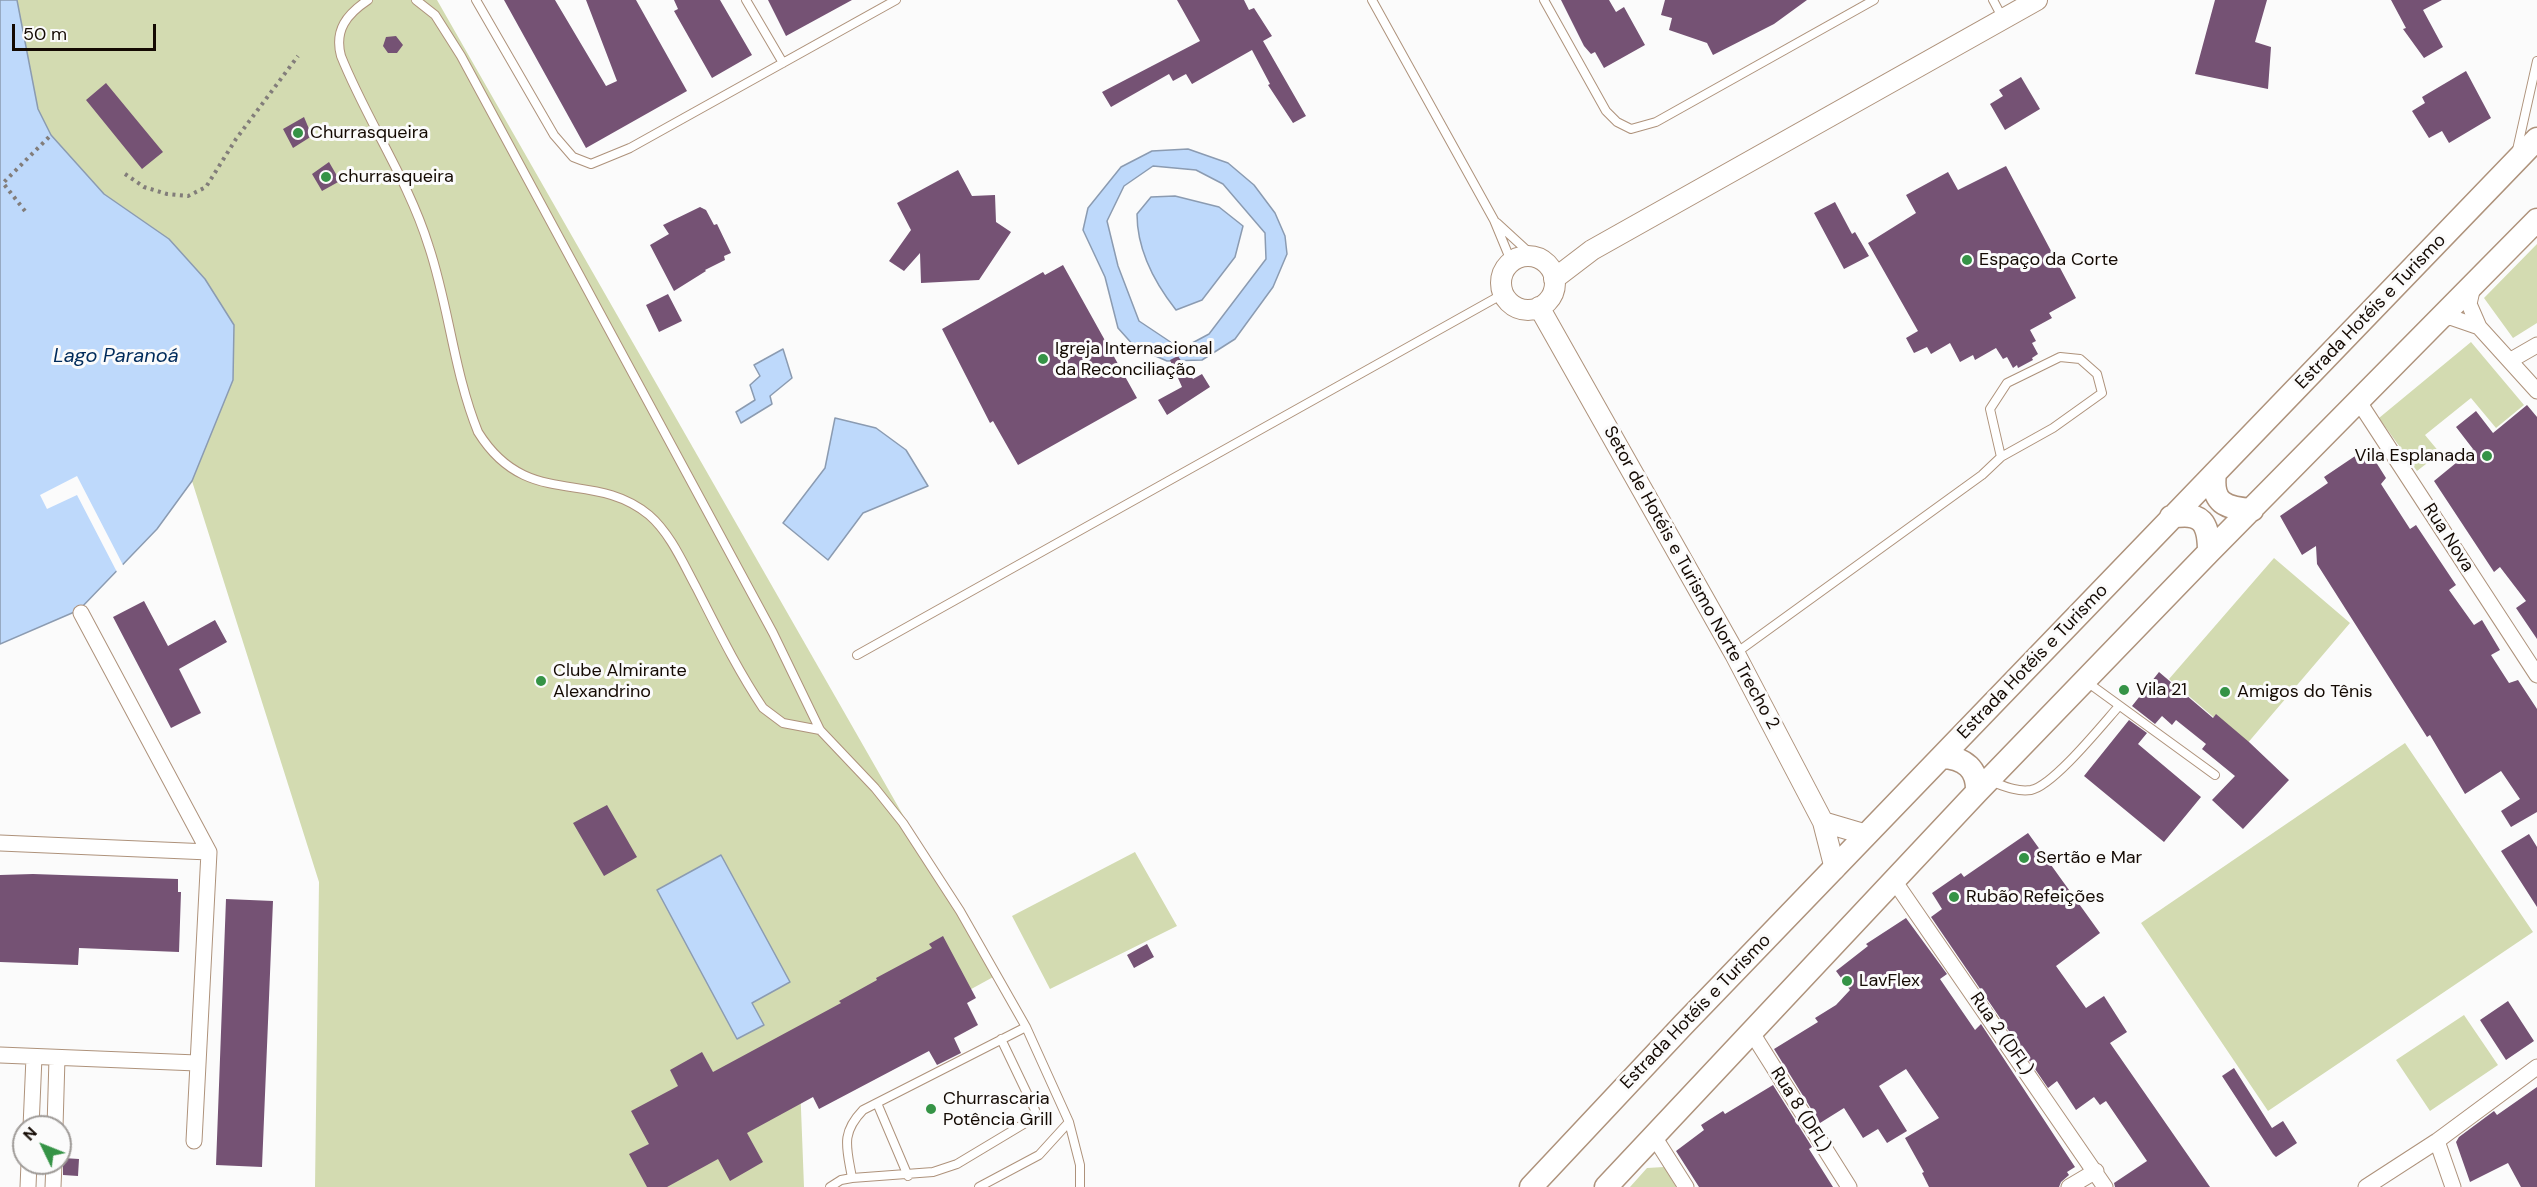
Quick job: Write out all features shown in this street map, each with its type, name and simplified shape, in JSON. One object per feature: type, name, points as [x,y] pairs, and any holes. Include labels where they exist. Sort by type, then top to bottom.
[{"type":"main road","name":"Estrada Hotéis e Turismo","points":[[1531,1187],[1684,1024],[2537,139]]},
{"type":"main road","points":[[1606,1187],[1983,786],[2209,552],[2359,402],[2474,281],[2537,220]]},
{"type":"main road","points":[[2216,473],[2215,494],[2222,503],[2230,507],[2253,510]]},
{"type":"main road","points":[[2171,517],[2191,515],[2200,519],[2208,530],[2209,552]]},
{"type":"main road","points":[[1942,757],[1959,759],[1971,767],[1983,786]]},
{"type":"street","points":[[1592,250],[1538,258],[1518,257],[1511,261],[1501,276],[1503,294],[1518,308],[1544,302],[1554,279],[1592,250],[2037,0]]},
{"type":"street","points":[[1538,258],[1554,279]]},
{"type":"street","points":[[2474,281],[2469,304],[2479,327],[2537,391]]},
{"type":"street","name":"Setor de Hotéis e Turismo Norte Trecho 2","points":[[1544,302],[1557,335],[1735,654],[1823,822],[1835,869]]},
{"type":"street","points":[[2435,322],[2450,317],[2479,327]]},
{"type":"street","points":[[2511,360],[2537,345]]},
{"type":"street","name":"Rua Nova","points":[[2359,402],[2537,675]]},
{"type":"street","points":[[81,613],[209,852],[194,1141]]},
{"type":"street","points":[[1823,822],[1867,835]]},
{"type":"street","points":[[0,843],[209,852]]},
{"type":"street","name":"Rua 2 (DFL)","points":[[1895,882],[2105,1187]]},
{"type":"street","name":"Rua 8 (DFL)","points":[[1752,1033],[1848,1187]]},
{"type":"street","points":[[0,1055],[197,1063]]},
{"type":"street","points":[[32,1115],[34,1057]]},
{"type":"street","points":[[55,1115],[57,1058]]},
{"type":"street","points":[[2366,1187],[2437,1141],[2537,1067]]},
{"type":"street","points":[[1653,1135],[1686,1187]]},
{"type":"street","points":[[2437,1141],[2453,1187]]},
{"type":"street","points":[[2069,1187],[2096,1172]]},
{"type":"lane","points":[[368,0],[353,11],[342,25],[338,40],[341,56],[397,166],[416,210],[429,247],[472,417],[478,432],[487,446],[516,472],[559,487],[616,495],[650,516],[673,545],[763,708],[783,723],[820,730]]},
{"type":"lane","points":[[416,0],[435,15],[461,56],[773,633],[820,730],[903,823],[960,911],[1026,1027],[1069,1122],[1080,1165],[1080,1187]]},
{"type":"lane","points":[[476,0],[547,126],[567,152],[584,163],[596,163],[630,148],[896,0]]},
{"type":"lane","points":[[746,0],[783,63]]},
{"type":"lane","points":[[1372,0],[1494,220],[1511,261]]},
{"type":"lane","points":[[1544,0],[1606,111],[1617,122],[1631,129],[1656,122],[1874,0]]},
{"type":"lane","points":[[1993,0],[2003,19]]},
{"type":"lane","points":[[2515,163],[2537,61]]},
{"type":"lane","points":[[1494,220],[1538,258]]},
{"type":"lane","points":[[857,655],[1503,294]]},
{"type":"lane","points":[[1735,654],[1982,475],[2001,458],[2054,428],[2102,393],[2097,374],[2080,359],[2060,357],[2007,383],[1990,409],[2001,458]]},
{"type":"lane","points":[[2086,681],[2215,775]]},
{"type":"lane","points":[[1983,786],[2033,790],[2051,779],[2119,706]]},
{"type":"lane","points":[[852,1178],[846,1147],[847,1131],[863,1110],[1026,1027]]},
{"type":"lane","points":[[830,1187],[841,1180],[852,1178],[908,1176],[933,1172],[957,1164],[1032,1119],[1035,1110],[1001,1039]]},
{"type":"lane","points":[[877,1102],[908,1176]]},
{"type":"lane","points":[[979,1187],[1040,1155],[1069,1122]]},
{"type":"path","points":[[124,174],[144,187],[167,194],[188,196],[206,187],[236,139],[298,56]]},
{"type":"path","points":[[25,211],[3,183],[51,135]]},
{"type":"green space","name":"Clube Almirante Alexandrino","points":[[17,0],[437,0],[995,976],[800,1083],[804,1187],[315,1187],[319,882],[192,481],[233,380],[169,239],[104,194],[51,135],[38,109]]},
{"type":"green space","points":[[2537,244],[2537,323],[2513,338],[2484,298]]},
{"type":"green space","points":[[2471,342],[2524,405],[2496,428],[2471,398],[2425,435],[2440,453],[2417,471],[2379,418]]},
{"type":"green space","points":[[2274,558],[2350,623],[2246,745],[2169,679]]},
{"type":"green space","points":[[2405,743],[2533,932],[2268,1111],[2141,923]]},
{"type":"green space","points":[[1135,852],[1177,926],[1050,989],[1012,916]]},
{"type":"green space","points":[[2464,1015],[2498,1065],[2430,1111],[2396,1060]]},
{"type":"green space","points":[[1664,1167],[1676,1187],[1630,1187],[1647,1168]]},
{"type":"water","name":"Lago Paranoá","points":[[0,0],[17,0],[38,109],[51,135],[104,194],[169,239],[205,279],[234,325],[233,380],[192,481],[157,529],[79,610],[0,644]]},
{"type":"water","points":[[1188,149],[1228,163],[1254,185],[1275,213],[1285,236],[1287,254],[1273,287],[1235,339],[1202,360],[1167,361],[1135,347],[1118,328],[1105,277],[1083,230],[1088,208],[1121,167],[1152,151]],"holes":[[[1153,166],[1196,170],[1223,184],[1265,233],[1266,259],[1209,334],[1181,349],[1139,321],[1118,266],[1107,221],[1124,186]]]},
{"type":"water","points":[[1175,196],[1219,207],[1243,226],[1235,257],[1202,300],[1176,310],[1148,265],[1140,240],[1137,214],[1151,197]]},
{"type":"water","points":[[783,349],[792,378],[770,396],[772,404],[741,423],[736,412],[755,400],[750,385],[760,376],[754,365]]},
{"type":"water","points":[[835,418],[876,428],[906,450],[928,486],[863,513],[828,560],[783,523],[825,468]]},
{"type":"water","points":[[721,855],[790,982],[752,1003],[764,1025],[737,1039],[657,890]]},
{"type":"pier","points":[[77,476],[124,567],[118,574],[77,495],[47,509],[40,495]]},
{"type":"building","points":[[504,0],[555,0],[606,86],[617,81],[586,0],[636,0],[687,91],[586,148]]},
{"type":"building","points":[[674,0],[720,0],[752,55],[712,78],[674,11],[678,9]]},
{"type":"building","points":[[768,0],[852,0],[786,36]]},
{"type":"building","points":[[1177,0],[1244,0],[1249,10],[1254,8],[1272,36],[1263,41],[1306,116],[1293,123],[1268,85],[1270,84],[1252,50],[1192,84],[1186,74],[1173,81],[1169,74],[1111,107],[1102,92],[1200,41]]},
{"type":"building","points":[[1561,0],[1609,0],[1616,12],[1624,7],[1645,45],[1604,68],[1595,52],[1591,54],[1584,46]]},
{"type":"building","points":[[1665,0],[1807,0],[1774,24],[1713,55],[1707,43],[1669,30],[1672,18],[1661,15]]},
{"type":"building","points":[[2215,0],[2267,0],[2255,42],[2271,47],[2268,89],[2195,74]]},
{"type":"building","points":[[2391,0],[2442,0],[2423,10],[2443,47],[2424,58],[2403,29],[2406,28]]},
{"type":"building","points":[[396,36],[403,45],[397,53],[388,53],[383,46],[386,37]]},
{"type":"building","points":[[2466,71],[2491,118],[2449,143],[2442,131],[2429,138],[2412,111],[2425,103],[2422,97]]},
{"type":"building","points":[[2021,77],[2040,109],[2005,130],[1990,104],[2003,96],[1999,90]]},
{"type":"building","points":[[106,83],[163,152],[142,169],[86,100]]},
{"type":"building","name":"Churrasqueira","points":[[304,117],[312,136],[293,148],[283,129]]},
{"type":"building","name":"churrasqueira","points":[[329,162],[340,181],[322,191],[312,174]]},
{"type":"building","name":"Espaço da Corte","points":[[2006,166],[2076,298],[2049,313],[2052,318],[2030,330],[2036,341],[2032,343],[2038,354],[2032,358],[2033,360],[2018,368],[2017,365],[2013,368],[2007,357],[2003,359],[1996,348],[1975,360],[1973,355],[1960,362],[1950,343],[1931,354],[1927,347],[1914,353],[1906,338],[1918,331],[1868,243],[1916,213],[1906,195],[1948,172],[1958,190]]},
{"type":"building","points":[[958,170],[972,196],[995,195],[996,222],[1011,232],[979,280],[921,283],[920,253],[904,271],[889,261],[911,230],[897,203]]},
{"type":"building","points":[[1835,202],[1852,234],[1855,232],[1869,256],[1844,269],[1814,213]]},
{"type":"building","points":[[700,207],[706,210],[714,225],[717,224],[731,253],[724,256],[725,260],[705,270],[674,291],[650,245],[669,234],[663,225]]},
{"type":"building","name":"Igreja Internacional da Reconciliação","points":[[1063,265],[1137,398],[1018,465],[993,421],[990,423],[942,329],[1043,272],[1045,275]]},
{"type":"building","points":[[668,294],[682,321],[659,332],[646,305]]},
{"type":"building","points":[[1178,356],[1193,379],[1202,374],[1210,387],[1167,415],[1158,400],[1182,387],[1170,360]]},
{"type":"building","points":[[2527,405],[2537,417],[2537,639],[2516,608],[2526,601],[2500,567],[2494,572],[2434,481],[2473,449],[2456,427],[2476,411],[2493,433]]},
{"type":"building","points":[[2367,448],[2386,478],[2381,484],[2410,529],[2416,525],[2456,585],[2449,590],[2474,625],[2482,620],[2500,650],[2491,655],[2509,683],[2518,680],[2537,709],[2537,812],[2511,827],[2501,811],[2520,799],[2501,771],[2465,794],[2430,735],[2427,737],[2317,564],[2316,546],[2302,555],[2280,516],[2328,483],[2324,477]]},
{"type":"building","points":[[144,601],[168,646],[215,620],[227,642],[179,669],[201,713],[171,728],[113,617]]},
{"type":"building","points":[[2159,672],[2213,718],[2216,714],[2289,780],[2243,829],[2212,800],[2235,776],[2202,749],[2206,744],[2176,720],[2172,725],[2162,716],[2155,724],[2132,706]]},
{"type":"building","points":[[2129,720],[2147,733],[2138,744],[2201,797],[2164,842],[2084,776]]},
{"type":"building","points":[[607,805],[637,857],[604,876],[573,823]]},
{"type":"building","points":[[2028,833],[2100,933],[2056,966],[2086,1008],[2104,996],[2127,1032],[2110,1043],[2210,1187],[2115,1187],[2114,1183],[2147,1161],[2106,1101],[2100,1105],[2094,1097],[2076,1110],[2057,1081],[2048,1088],[1931,917],[1942,909],[1932,893],[1961,873],[1964,877]]},
{"type":"building","points":[[2529,834],[2537,847],[2537,907],[2501,851]]},
{"type":"building","points":[[0,875],[178,879],[178,892],[181,892],[179,952],[79,948],[78,965],[0,962]]},
{"type":"building","points":[[226,899],[273,901],[262,1167],[216,1165]]},
{"type":"building","points":[[1906,918],[1947,974],[1940,979],[1975,1030],[1981,1024],[2075,1167],[2067,1172],[2069,1175],[2059,1187],[1929,1187],[1922,1173],[1924,1172],[1905,1138],[1939,1118],[1906,1069],[1879,1086],[1907,1131],[1887,1143],[1878,1129],[1863,1138],[1844,1108],[1820,1123],[1774,1049],[1818,1022],[1815,1018],[1836,1005],[1850,990],[1836,971],[1868,946],[1866,944]]},
{"type":"building","points":[[943,936],[976,998],[967,1003],[978,1025],[954,1038],[961,1053],[937,1065],[929,1051],[819,1109],[813,1097],[747,1133],[763,1162],[730,1181],[718,1159],[667,1187],[647,1187],[629,1154],[649,1144],[631,1111],[678,1086],[670,1070],[702,1052],[713,1072],[841,1003],[839,1001],[877,980],[876,978],[932,948],[929,944]]},
{"type":"building","points":[[1147,944],[1154,957],[1134,968],[1127,955]]},
{"type":"building","points":[[2508,1001],[2534,1041],[2506,1060],[2480,1020]]},
{"type":"building","points":[[2234,1068],[2272,1128],[2283,1121],[2297,1143],[2276,1157],[2222,1076]]},
{"type":"building","points":[[1773,1085],[1812,1147],[1809,1149],[1833,1187],[1699,1187],[1676,1151],[1704,1130],[1701,1125],[1723,1111],[1725,1114]]},
{"type":"building","points":[[2537,1087],[2537,1187],[2521,1187],[2508,1163],[2470,1182],[2456,1142],[2459,1137],[2494,1111],[2497,1115]]},
{"type":"building","points":[[72,1159],[79,1159],[78,1176],[63,1175],[72,1175]]},
{"type":"place","name":"Churrasqueira","points":[[298,133]]},
{"type":"place","name":"churrasqueira","points":[[326,177]]},
{"type":"place","name":"Espaço da Corte","points":[[1967,260]]},
{"type":"place","name":"Igreja Internacional da Reconciliação","points":[[1043,359]]},
{"type":"place","name":"Vila Esplanada","points":[[2487,456]]},
{"type":"place","name":"Clube Almirante Alexandrino","points":[[541,681]]},
{"type":"place","name":"Vila 21","points":[[2124,690]]},
{"type":"place","name":"Amigos do Tênis","points":[[2225,692]]},
{"type":"place","name":"Sertão e Mar","points":[[2024,858]]},
{"type":"place","name":"Rubão Refeições","points":[[1954,897]]},
{"type":"place","name":"LavFlex","points":[[1847,981]]},
{"type":"place","name":"Churrascaria Potência Grill","points":[[931,1109]]}]
